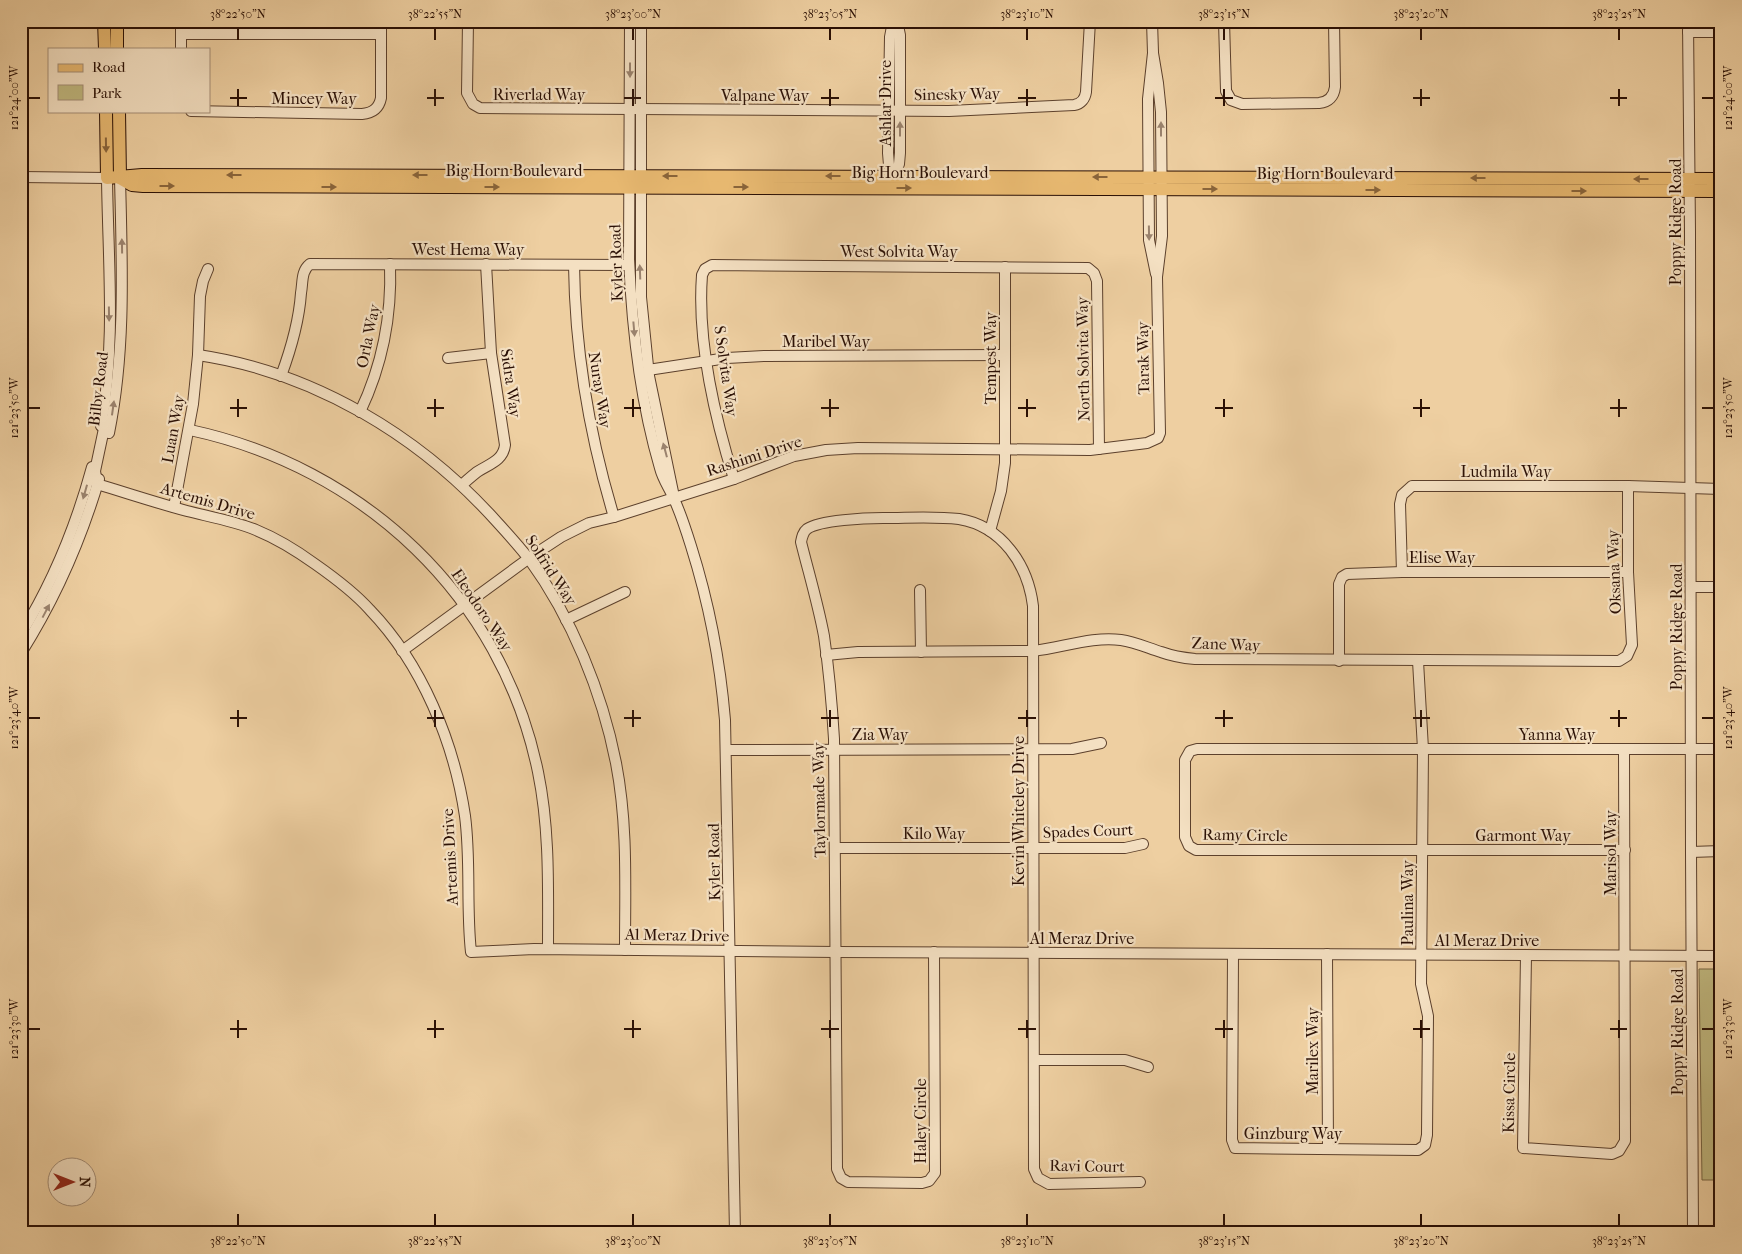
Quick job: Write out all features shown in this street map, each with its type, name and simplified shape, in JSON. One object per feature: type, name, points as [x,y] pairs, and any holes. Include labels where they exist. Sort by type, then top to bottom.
[{"type":"main road","points":[[104,21],[105,48]]},
{"type":"main road","points":[[117,21],[118,48]]},
{"type":"main road","name":"Bilby Road","points":[[106,112],[107,178]]},
{"type":"main road","name":"Bilby Road","points":[[119,112],[120,178]]},
{"type":"main road","name":"Big Horn Boulevard","points":[[107,178],[120,178],[132,185],[143,186],[635,181],[894,176],[1155,183]]},
{"type":"main road","name":"Big Horn Boulevard","points":[[1690,185],[1721,179]]},
{"type":"main road","name":"Big Horn Boulevard","points":[[635,181],[1690,185],[1721,191]]},
{"type":"street","points":[[181,21],[181,48]]},
{"type":"street","name":"Mincey Way","points":[[210,111],[362,114],[370,112],[377,108],[381,98],[381,21]]},
{"type":"street","name":"Riverlad Way","points":[[468,21],[468,93],[470,101],[476,106],[484,109],[635,110]]},
{"type":"street","name":"Kyler Road","points":[[630,21],[641,297],[648,370],[674,498]]},
{"type":"street","name":"Kyler Road","points":[[635,110],[641,21]]},
{"type":"street","name":"Ashlar Drive","points":[[893,21],[890,37],[888,159],[894,176]]},
{"type":"street","name":"Ashlar Drive","points":[[894,176],[900,159],[900,35],[897,21]]},
{"type":"street","name":"Sinesky Way","points":[[900,110],[949,111],[1077,105],[1084,99],[1086,92],[1090,21]]},
{"type":"street","name":"Tarak Way","points":[[1152,21],[1153,53],[1148,99],[1155,183],[1149,240],[1157,277],[1160,433],[1158,438]]},
{"type":"street","points":[[1224,21],[1226,91],[1231,100],[1242,104],[1319,103],[1330,99],[1334,94],[1335,87],[1334,21]]},
{"type":"street","name":"Poppy Ridge Road","points":[[1688,21],[1693,1233]]},
{"type":"street","points":[[1688,32],[1721,32]]},
{"type":"street","points":[[181,34],[381,34]]},
{"type":"street","name":"Valpane Way","points":[[635,110],[900,110]]},
{"type":"street","points":[[21,177],[107,178]]},
{"type":"street","name":"Bilby Road","points":[[21,634],[53,575],[74,526],[88,480],[102,420],[108,380],[110,346],[107,178]]},
{"type":"street","name":"Bilby Road","points":[[21,653],[41,620],[62,578],[80,535],[97,484],[111,423],[121,335],[120,178]]},
{"type":"street","name":"Kyler Road","points":[[635,181],[629,265],[636,343],[645,404],[661,472],[674,498],[708,604],[723,691],[727,750],[735,1233]]},
{"type":"street","name":"West Hema Way","points":[[281,376],[294,339],[303,273],[307,267],[314,263],[629,265]]},
{"type":"street","name":"Orla Way","points":[[360,412],[376,373],[386,335],[391,300],[390,264]]},
{"type":"street","name":"Sidra Way","points":[[462,485],[478,472],[497,461],[504,449],[505,441],[491,353],[486,264]]},
{"type":"street","name":"Nuray Way","points":[[574,265],[576,322],[582,380],[598,462],[614,517]]},
{"type":"street","name":"West Solvita Way","points":[[707,268],[712,266],[1084,267],[1091,270]]},
{"type":"street","name":"Tempest Way","points":[[990,531],[1001,491],[1005,450],[1005,267]]},
{"type":"street","name":"S Solvita Way","points":[[707,268],[703,272],[702,278],[707,361],[718,424],[734,479]]},
{"type":"street","name":"Luan Way","points":[[174,507],[190,430],[198,355],[200,296],[208,269]]},
{"type":"street","name":"North Solvita Way","points":[[1091,270],[1097,281],[1099,449]]},
{"type":"street","points":[[448,358],[491,353]]},
{"type":"street","name":"Solfrid Way","points":[[198,355],[245,364],[281,376],[360,412],[414,446],[462,485],[529,558],[566,620],[593,683],[610,736],[616,763],[624,832],[625,950]]},
{"type":"street","name":"Maribel Way","points":[[648,370],[707,361],[772,356],[1005,355]]},
{"type":"street","points":[[97,484],[95,471],[106,424],[102,420]]},
{"type":"street","name":"Eleodoro Way","points":[[190,430],[234,441],[274,455],[312,473],[348,495],[414,546],[439,573],[465,606],[505,672],[521,711],[533,751],[542,792],[546,830],[548,949]]},
{"type":"street","name":"Rashimi Drive","points":[[402,651],[529,558],[589,523],[614,517],[734,479],[794,456],[826,450],[858,448],[1099,449],[1146,443],[1158,438]]},
{"type":"street","name":"Artemis Drive","points":[[97,484],[243,525],[289,547],[331,575],[360,599],[383,624],[421,682],[444,735],[457,776],[467,837],[468,917],[471,952]]},
{"type":"street","name":"Ludmila Way","points":[[1402,572],[1400,504],[1402,495],[1412,486],[1628,486],[1721,489]]},
{"type":"street","name":"Oksana Way","points":[[1627,656],[1632,645],[1628,572],[1628,486]]},
{"type":"street","name":"Kevin Whiteley Drive","points":[[805,531],[811,527],[824,524],[877,518],[961,520],[990,531],[1012,552],[1027,577],[1033,606],[1034,1165],[1036,1175]]},
{"type":"street","name":"Taylormade Way","points":[[805,531],[801,542],[815,592],[826,655],[834,749],[836,952]]},
{"type":"street","name":"Elise Way","points":[[1339,661],[1339,584],[1342,577],[1350,574],[1402,572],[1628,572]]},
{"type":"street","points":[[1691,587],[1721,587]]},
{"type":"street","points":[[920,590],[920,652]]},
{"type":"street","points":[[566,620],[625,592]]},
{"type":"street","name":"Zane Way","points":[[826,655],[858,652],[1033,651],[1108,639],[1131,642],[1162,653],[1195,660],[1614,662],[1627,656]]},
{"type":"street","name":"Paulina Way","points":[[1418,661],[1423,749],[1421,984],[1428,1016],[1427,1135],[1425,1145]]},
{"type":"street","name":"Zia Way","points":[[727,750],[1072,749],[1101,744]]},
{"type":"street","name":"Ramy Circle","points":[[1422,850],[1196,850],[1189,846],[1185,837],[1185,760],[1190,751],[1197,749],[1423,749]]},
{"type":"street","name":"Yanna Way","points":[[1423,749],[1721,749]]},
{"type":"street","name":"Marisol Way","points":[[1624,750],[1625,956]]},
{"type":"street","name":"Spades Court","points":[[1033,848],[1125,848],[1143,844]]},
{"type":"street","name":"Kilo Way","points":[[835,848],[1033,848]]},
{"type":"street","name":"Garmont Way","points":[[1422,850],[1624,850]]},
{"type":"street","points":[[1690,852],[1721,851]]},
{"type":"street","name":"Al Meraz Drive","points":[[471,952],[548,949],[1721,956]]},
{"type":"street","name":"Haley Circle","points":[[836,952],[838,1169],[841,1178],[852,1183],[922,1183],[929,1181],[935,1173],[934,952]]},
{"type":"street","name":"Ginzburg Way","points":[[1233,954],[1232,1143],[1235,1148],[1418,1150],[1425,1145]]},
{"type":"street","name":"Marilex Way","points":[[1327,954],[1328,1148]]},
{"type":"street","name":"Kissa Circle","points":[[1526,955],[1523,1148],[1612,1154],[1622,1149],[1625,1141],[1625,956]]},
{"type":"street","points":[[1034,1060],[1117,1059],[1133,1061],[1148,1066]]},
{"type":"street","name":"Ravi Court","points":[[1036,1175],[1041,1181],[1049,1184],[1140,1182]]},
{"type":"green space","points":[[1699,969],[1721,969],[1721,1180],[1702,1180]]}]
